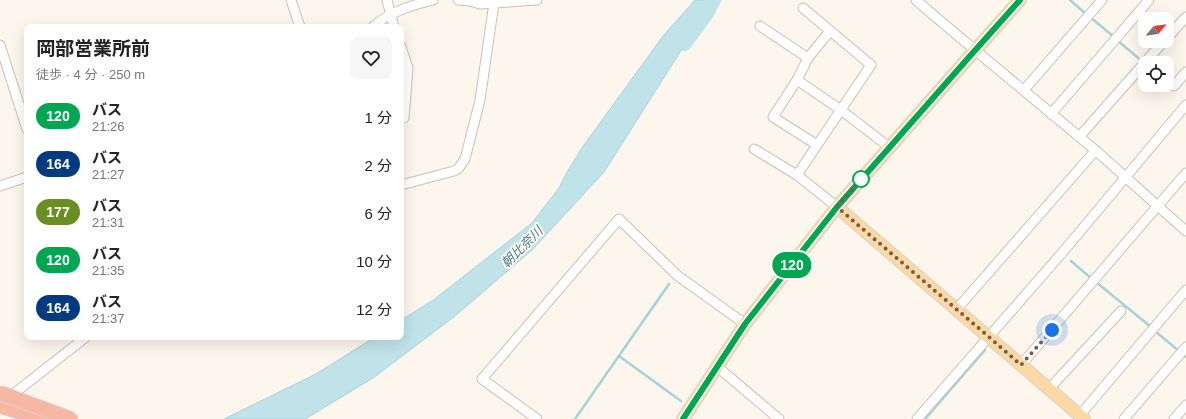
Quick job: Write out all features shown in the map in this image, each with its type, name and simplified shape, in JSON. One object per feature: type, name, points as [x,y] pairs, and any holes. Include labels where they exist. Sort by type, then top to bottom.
[{"type":"highway","points":[[2,400],[44,419]]},
{"type":"highway","points":[[2,400],[71,419]]},
{"type":"main road","points":[[683,419],[745,324],[837,207],[974,50],[1020,0]]},
{"type":"main road","points":[[837,207],[1082,417]]},
{"type":"street","points":[[291,0],[299,24]]},
{"type":"street","points":[[387,0],[393,24]]},
{"type":"street","points":[[376,24],[380,19],[418,4],[433,0]]},
{"type":"street","points":[[458,0],[494,3],[537,0]]},
{"type":"street","points":[[916,0],[1079,137],[1186,231]]},
{"type":"street","points":[[1024,90],[1102,0]]},
{"type":"street","points":[[1051,114],[1149,0]]},
{"type":"street","points":[[404,184],[454,171],[458,169],[465,160],[480,100],[494,3]]},
{"type":"street","points":[[797,175],[870,65],[803,8]]},
{"type":"street","points":[[1174,30],[1186,17]]},
{"type":"street","points":[[760,26],[808,58]]},
{"type":"street","points":[[817,145],[773,117],[797,80],[808,58],[830,30]]},
{"type":"street","points":[[0,45],[24,120]]},
{"type":"street","points":[[1079,137],[1158,48]]},
{"type":"street","points":[[404,56],[408,68],[404,118]]},
{"type":"street","points":[[1174,86],[1186,72]]},
{"type":"street","points":[[797,80],[841,110],[889,147]]},
{"type":"street","points":[[917,419],[1126,178],[1186,105]]},
{"type":"street","points":[[754,149],[797,175],[837,207]]},
{"type":"street","points":[[956,310],[1095,151]]},
{"type":"street","points":[[1021,365],[1186,173]]},
{"type":"street","points":[[0,186],[24,178]]},
{"type":"street","points":[[537,419],[482,379],[619,219],[678,276],[745,324]]},
{"type":"street","points":[[1082,417],[1186,290]]},
{"type":"street","points":[[1049,389],[1120,311]]},
{"type":"street","points":[[2,400],[81,340]]},
{"type":"street","points":[[1124,419],[1186,347]]},
{"type":"street","points":[[719,363],[720,369],[779,419]]},
{"type":"street","points":[[0,390],[2,400]]},
{"type":"street","points":[[2,400],[78,419]]},
{"type":"street","points":[[1174,419],[1186,405]]},
{"type":"water","points":[[695,0],[713,0],[604,172],[532,250],[455,316],[373,378],[305,419],[224,419],[316,374],[370,340],[404,340],[404,318],[432,301],[532,223],[559,188],[584,145],[663,36]]},
{"type":"waterway","name":"朝比奈川","points":[[684,43],[706,13],[713,0]]},
{"type":"waterway","points":[[1070,0],[1086,14]]},
{"type":"waterway","points":[[1090,17],[1114,37]]},
{"type":"waterway","points":[[1118,41],[1138,58]]},
{"type":"waterway","points":[[1071,261],[1092,279]]},
{"type":"waterway","points":[[1096,282],[1151,327]]},
{"type":"waterway","points":[[575,419],[669,284]]},
{"type":"waterway","points":[[1155,331],[1186,357]]},
{"type":"waterway","points":[[925,419],[985,350]]},
{"type":"waterway","points":[[619,356],[681,401]]},
{"type":"bus line","name":"120","points":[[683,419],[745,324],[837,207],[1020,0]]},
{"type":"route","points":[[861,179],[837,207],[1021,365],[1052,330]]}]
